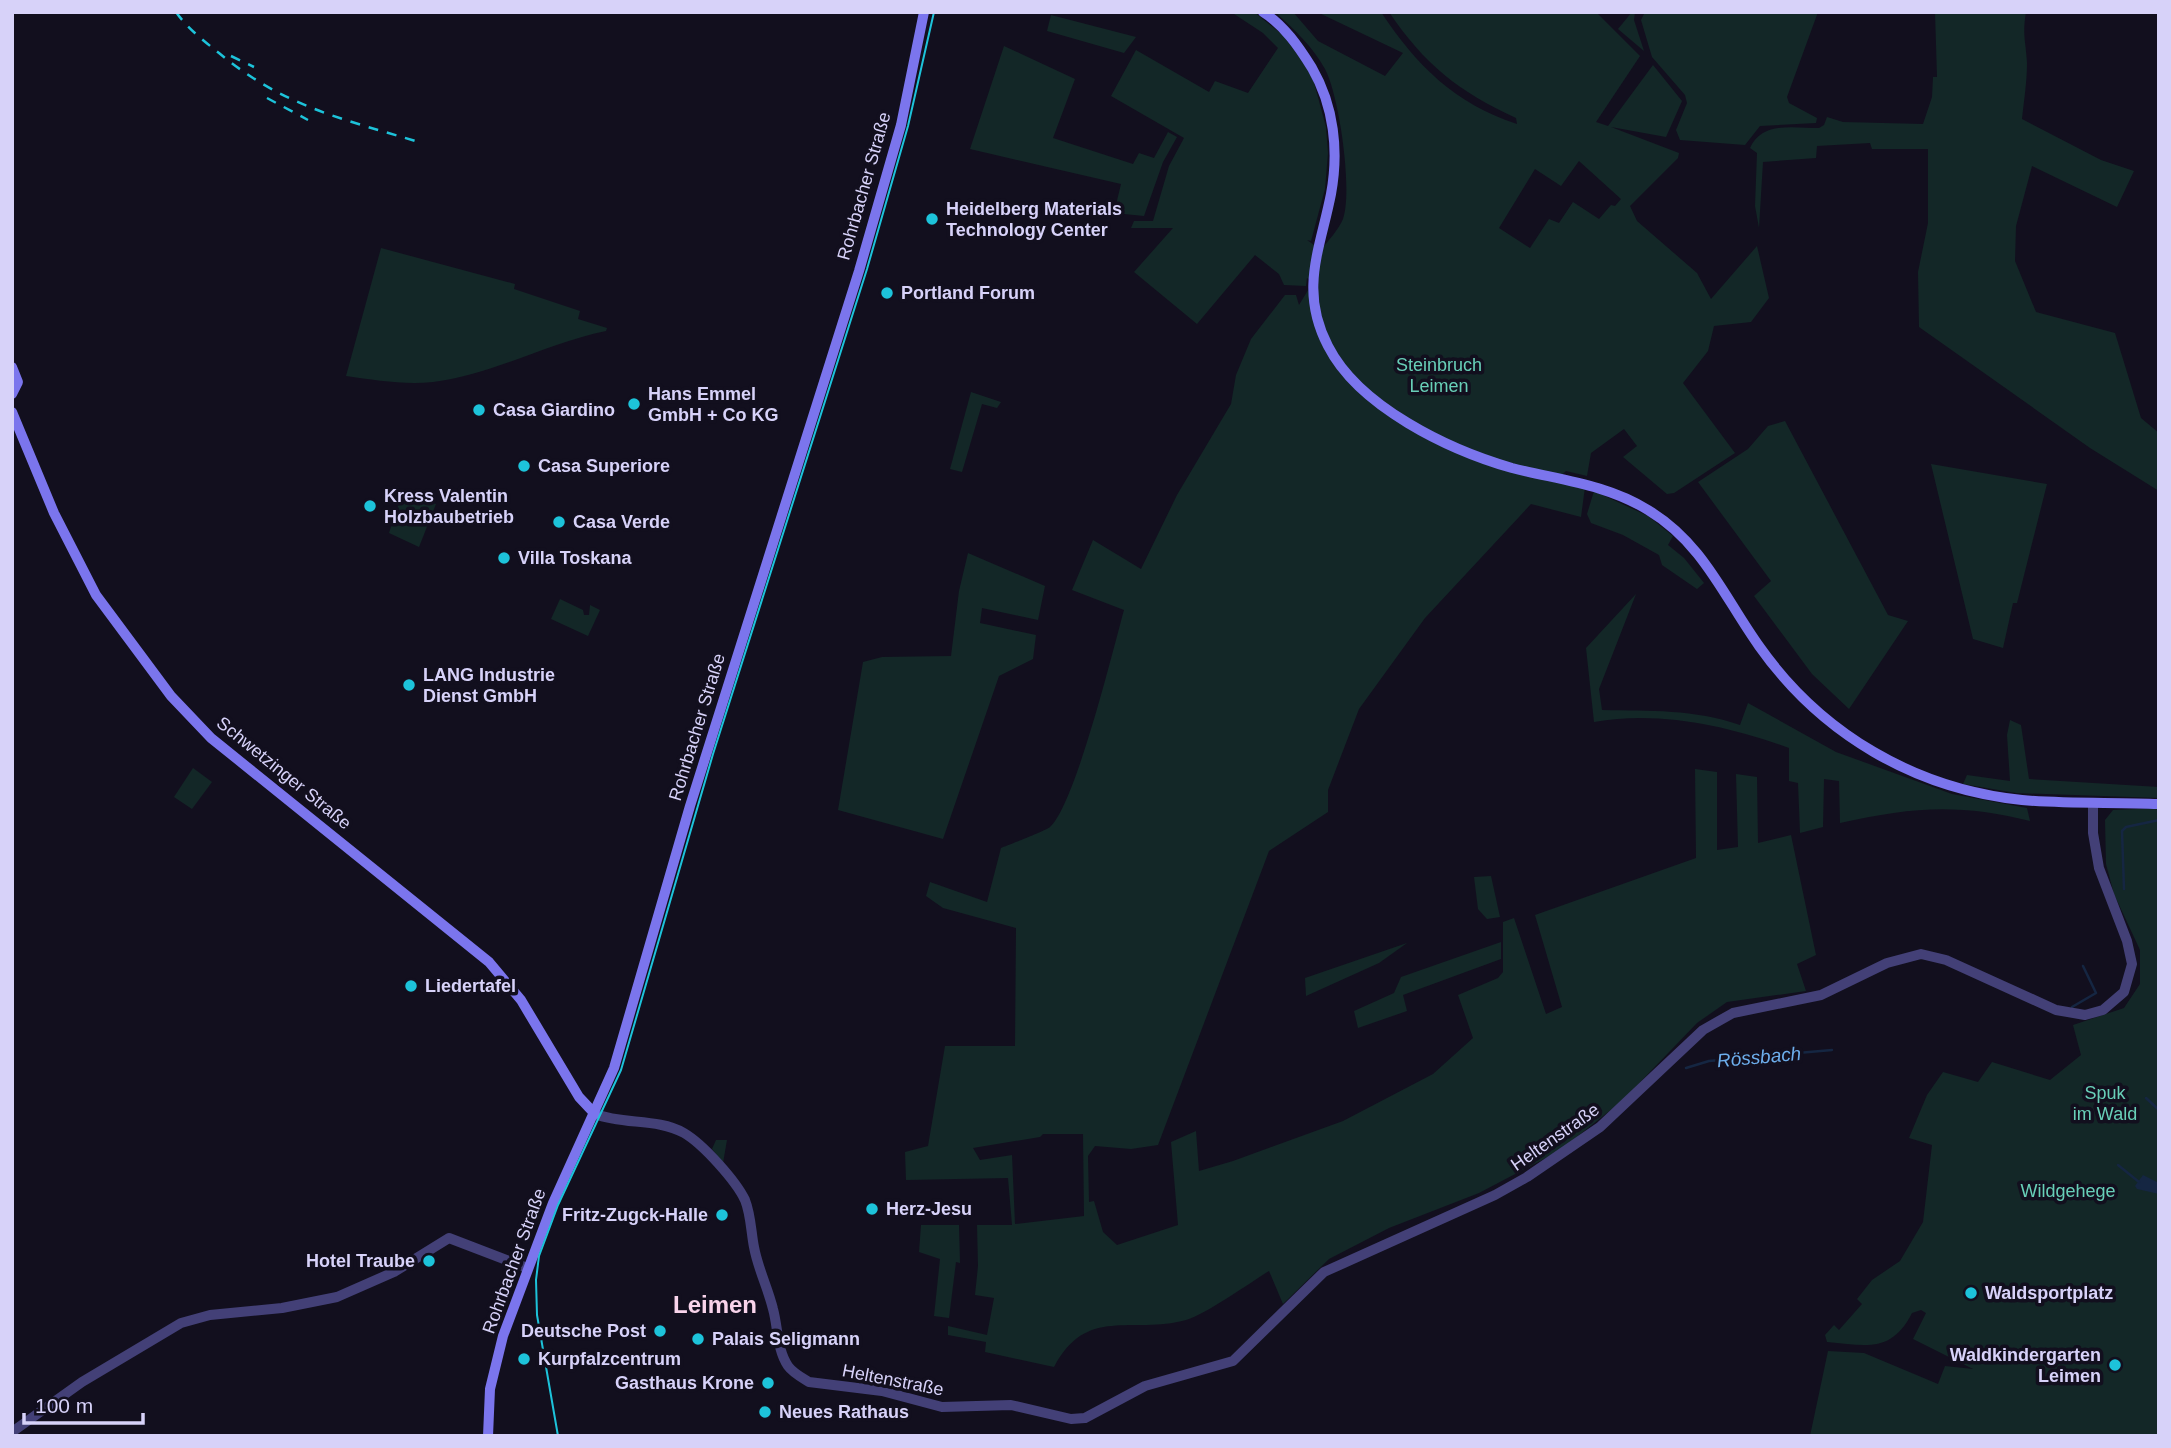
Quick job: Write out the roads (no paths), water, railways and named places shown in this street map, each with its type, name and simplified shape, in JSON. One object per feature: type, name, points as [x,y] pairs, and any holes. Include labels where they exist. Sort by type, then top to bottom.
[{"type":"main road","points":[[1262,12],[1284,31],[1306,57],[1328,110],[1335,163],[1331,196],[1314,261],[1313,293],[1322,333],[1336,360],[1351,378],[1385,407],[1429,434],[1483,458],[1609,491],[1660,517],[1704,559],[1756,642],[1793,688],[1839,730],[1875,754],[1921,776],[1970,791],[2032,801],[2159,804]]},
{"type":"main road","name":"Rohrbacher Straße","points":[[488,1436],[492,1378],[527,1268],[560,1185],[614,1068],[694,793],[859,271],[901,125],[923,16]]},
{"type":"main road","points":[[12,367],[18,382],[12,394]]},
{"type":"main road","name":"Schwetzinger Straße","points":[[12,412],[74,555],[110,615],[165,689],[211,738],[489,962],[521,1000],[579,1097],[595,1114]]},
{"type":"street","name":"Heltenstraße","points":[[595,1114],[621,1122],[663,1125],[685,1133],[700,1145],[737,1188],[750,1217],[755,1252],[773,1308],[784,1359],[790,1368],[809,1382],[882,1391],[942,1407],[1011,1405],[1071,1419],[1085,1418],[1145,1386],[1233,1361],[1324,1272],[1495,1195],[1527,1177],[1600,1127],[1703,1030],[1733,1013],[1821,995],[1887,963],[1920,954],[1946,960],[2056,1010],[2081,1015],[2103,1010],[2124,992],[2132,964],[2127,941],[2099,868],[2093,833],[2093,803]]},
{"type":"street","points":[[12,1432],[91,1376],[166,1331],[192,1319],[337,1297],[394,1272],[449,1238],[527,1268]]},
{"type":"water","points":[[2143,1175],[2159,1183],[2159,1194],[2137,1189],[2135,1186]]},
{"type":"waterway","points":[[2124,889],[2122,831],[2126,827],[2159,820]]},
{"type":"waterway","points":[[2072,1007],[2096,993],[2083,966]]},
{"type":"waterway","name":"Rössbach","points":[[1686,1068],[1709,1061],[1832,1050]]},
{"type":"waterway","points":[[2146,1098],[2159,1110]]},
{"type":"waterway","points":[[2118,1165],[2139,1182]]},
{"type":"tram line","points":[[558,1436],[537,1315],[536,1280],[539,1256],[558,1205],[621,1070],[713,754],[867,269],[908,126],[934,12]]},
{"type":"railway","points":[[176,12],[190,29],[243,71],[291,99],[422,143]]},
{"type":"railway","points":[[231,56],[254,67]]},
{"type":"railway","points":[[267,98],[308,120]]},
{"type":"place","name":"Heidelberg Materials Technology Center","points":[[932,219]]},
{"type":"place","name":"Portland Forum","points":[[887,293]]},
{"type":"place","name":"Hans Emmel GmbH + Co KG","points":[[634,404]]},
{"type":"place","name":"Casa Giardino","points":[[479,410]]},
{"type":"place","name":"Casa Superiore","points":[[524,466]]},
{"type":"place","name":"Kress Valentin Holzbaubetrieb","points":[[370,506]]},
{"type":"place","name":"Casa Verde","points":[[559,522]]},
{"type":"place","name":"Villa Toskana","points":[[504,558]]},
{"type":"place","name":"LANG Industrie Dienst GmbH","points":[[409,685]]},
{"type":"place","name":"Liedertafel","points":[[411,986]]},
{"type":"place","name":"Herz-Jesu","points":[[872,1209]]},
{"type":"place","name":"Fritz-Zugck-Halle","points":[[722,1215]]},
{"type":"place","name":"Hotel Traube","points":[[429,1261]]},
{"type":"place","name":"Waldsportplatz","points":[[1971,1293]]},
{"type":"place","name":"Deutsche Post","points":[[660,1331]]},
{"type":"place","name":"Palais Seligmann","points":[[698,1339]]},
{"type":"place","name":"Kurpfalzcentrum","points":[[524,1359]]},
{"type":"place","name":"Waldkindergarten Leimen","points":[[2115,1365]]},
{"type":"place","name":"Gasthaus Krone","points":[[768,1383]]},
{"type":"place","name":"Neues Rathaus","points":[[765,1412]]},
{"type":"district","name":"Leimen","points":[[715,1304]]},
{"type":"park label","name":"Steinbruch Leimen","points":[[1439,375]]},
{"type":"park label","name":"Spuk im Wald","points":[[2105,1103]]},
{"type":"park label","name":"Wildgehege","points":[[2068,1191]]}]
